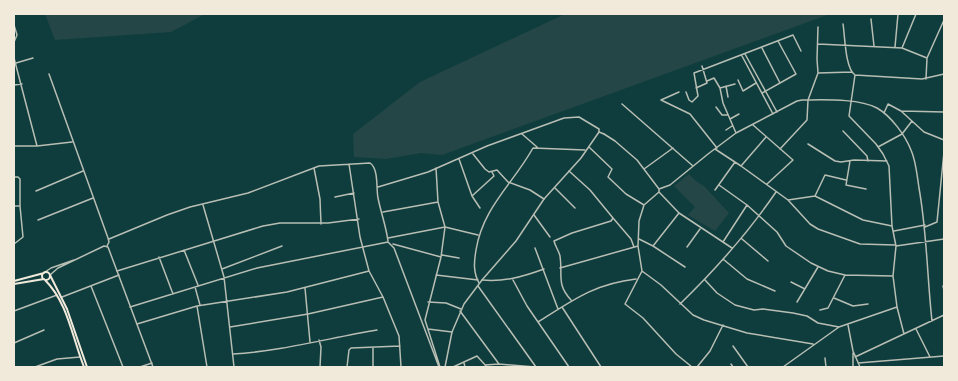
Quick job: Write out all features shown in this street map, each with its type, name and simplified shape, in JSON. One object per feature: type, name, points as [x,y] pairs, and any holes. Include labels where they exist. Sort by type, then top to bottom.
[{"type":"main road","points":[[45,273],[42,276],[57,295],[69,320],[85,367]]},
{"type":"main road","points":[[14,280],[45,273],[50,275],[62,297],[80,357],[85,367]]},
{"type":"main road","points":[[14,284],[49,279],[50,275]]},
{"type":"street","points":[[895,47],[898,14]]},
{"type":"street","points":[[902,48],[916,14]]},
{"type":"street","points":[[871,19],[874,46]]},
{"type":"street","points":[[926,79],[927,58],[944,20]]},
{"type":"street","points":[[843,24],[847,59],[852,72],[855,75],[926,79],[944,74]]},
{"type":"street","points":[[14,25],[17,35],[14,42]]},
{"type":"street","points":[[780,148],[807,120],[808,100],[818,73],[818,27]]},
{"type":"street","points":[[686,92],[689,100],[692,102],[698,96],[693,74],[794,35],[801,51]]},
{"type":"street","points":[[762,93],[796,74],[778,41]]},
{"type":"street","points":[[818,44],[895,47],[902,48],[927,58]]},
{"type":"street","points":[[762,48],[780,83]]},
{"type":"street","points":[[745,54],[777,112]]},
{"type":"street","points":[[742,56],[773,114]]},
{"type":"street","points":[[14,58],[37,146]]},
{"type":"street","points":[[16,63],[33,58]]},
{"type":"street","points":[[702,66],[707,81]]},
{"type":"street","points":[[818,73],[852,72]]},
{"type":"street","points":[[752,76],[756,73]]},
{"type":"street","points":[[49,74],[72,142],[109,240],[107,246],[153,367]]},
{"type":"street","points":[[855,75],[849,114],[851,119],[878,147],[887,161],[895,246],[893,276],[897,307],[904,334]]},
{"type":"street","points":[[696,88],[707,84],[707,81],[714,78],[720,88],[728,115],[736,133]]},
{"type":"street","points":[[738,80],[743,91],[756,83]]},
{"type":"street","points":[[14,84],[22,84]]},
{"type":"street","points":[[720,88],[726,85],[735,84]]},
{"type":"street","points":[[726,85],[728,97]]},
{"type":"street","points":[[679,92],[661,100],[690,114],[716,149],[788,200],[810,224],[834,236],[860,244],[895,246],[926,243],[944,239]]},
{"type":"street","points":[[659,189],[670,185],[736,133],[797,101],[808,100],[851,102],[876,108],[884,113],[902,134],[911,150],[916,168],[925,226],[932,321]]},
{"type":"street","points":[[622,104],[693,166]]},
{"type":"street","points":[[884,113],[888,104],[901,111],[924,132],[944,140]]},
{"type":"street","points":[[716,107],[722,115],[728,115]]},
{"type":"street","points":[[901,111],[944,112]]},
{"type":"street","points":[[730,119],[739,114]]},
{"type":"street","points":[[378,187],[436,168],[521,133],[573,116],[586,120],[599,129],[599,132],[604,134],[630,154],[644,169],[659,189],[659,192],[679,213],[732,248]]},
{"type":"street","points":[[878,147],[902,134],[912,121]]},
{"type":"street","points":[[753,125],[792,160],[767,184]]},
{"type":"street","points":[[726,130],[732,126]]},
{"type":"street","points":[[843,130],[867,156],[868,161]]},
{"type":"street","points":[[445,367],[452,332],[461,310],[479,283],[516,241],[544,199],[581,158],[585,150],[599,132]]},
{"type":"street","points":[[521,133],[537,147]]},
{"type":"street","points":[[741,166],[766,138]]},
{"type":"street","points":[[14,146],[37,146],[72,142]]},
{"type":"street","points":[[808,144],[835,161],[887,161]]},
{"type":"street","points":[[588,146],[612,169],[608,177],[626,194],[644,205]]},
{"type":"street","points":[[479,283],[473,263],[478,235],[491,207],[533,148],[585,150]]},
{"type":"street","points":[[644,169],[673,148]]},
{"type":"street","points":[[893,231],[925,226],[937,222],[944,152]]},
{"type":"street","points":[[473,153],[484,170],[492,172],[498,170],[508,182],[530,190],[544,199]]},
{"type":"street","points":[[459,158],[472,196],[480,208]]},
{"type":"street","points":[[850,161],[846,180],[847,186],[866,189]]},
{"type":"street","points":[[715,190],[735,162]]},
{"type":"street","points":[[349,164],[360,237],[364,247],[369,271],[383,297],[399,336],[401,367]]},
{"type":"street","points":[[109,240],[167,215],[248,193],[314,167],[372,164],[378,187],[378,197],[383,212],[388,242]]},
{"type":"street","points":[[314,167],[320,199],[321,224]]},
{"type":"street","points":[[436,168],[438,202],[445,227],[441,256],[428,302],[425,320],[439,367]]},
{"type":"street","points":[[569,171],[590,190],[631,239],[634,247]]},
{"type":"street","points":[[36,191],[83,172]]},
{"type":"street","points":[[472,196],[494,176],[492,172]]},
{"type":"street","points":[[815,196],[825,175],[846,180]]},
{"type":"street","points":[[14,177],[19,178],[23,237],[14,244]]},
{"type":"street","points":[[720,185],[760,216],[776,232],[784,244],[795,253],[818,267],[845,275],[893,276]]},
{"type":"street","points":[[555,188],[575,208]]},
{"type":"street","points":[[659,192],[644,205],[639,221],[638,246],[642,271],[661,285],[693,315],[747,333],[813,344]]},
{"type":"street","points":[[680,304],[705,280],[732,248],[742,239],[776,192]]},
{"type":"street","points":[[335,197],[354,193]]},
{"type":"street","points":[[788,200],[815,196],[863,220],[892,226]]},
{"type":"street","points":[[38,220],[93,198]]},
{"type":"street","points":[[383,212],[438,202]]},
{"type":"street","points":[[203,204],[224,277],[234,367]]},
{"type":"street","points":[[723,242],[747,205]]},
{"type":"street","points":[[14,206],[20,206]]},
{"type":"street","points":[[653,246],[679,213]]},
{"type":"street","points":[[534,215],[550,237]]},
{"type":"street","points":[[571,300],[564,292],[560,283],[560,257],[554,243],[555,240],[611,221],[613,218]]},
{"type":"street","points":[[117,271],[268,225],[296,222],[321,224],[358,219]]},
{"type":"street","points":[[388,238],[445,227],[478,235]]},
{"type":"street","points":[[687,246],[701,228]]},
{"type":"street","points":[[639,239],[653,246],[684,267]]},
{"type":"street","points":[[742,239],[768,261]]},
{"type":"street","points":[[130,307],[224,277],[293,260],[388,242],[441,256],[459,258]]},
{"type":"street","points":[[392,244],[435,353]]},
{"type":"street","points":[[45,273],[51,268],[107,246]]},
{"type":"street","points":[[222,269],[282,246]]},
{"type":"street","points":[[560,268],[638,246]]},
{"type":"street","points":[[536,248],[558,310]]},
{"type":"street","points":[[184,250],[198,285]]},
{"type":"street","points":[[159,257],[173,294]]},
{"type":"street","points":[[50,275],[58,268],[76,259]]},
{"type":"street","points":[[723,259],[747,280],[775,291]]},
{"type":"street","points":[[797,302],[818,267]]},
{"type":"street","points":[[482,280],[513,280],[544,269]]},
{"type":"street","points":[[137,324],[200,305],[306,288],[369,271]]},
{"type":"street","points":[[642,271],[636,279],[625,301],[626,306],[643,318],[676,354],[692,367]]},
{"type":"street","points":[[62,297],[119,275]]},
{"type":"street","points":[[436,275],[478,280]]},
{"type":"street","points":[[820,310],[826,310],[834,298],[845,275]]},
{"type":"street","points":[[538,322],[584,293],[615,282],[636,279]]},
{"type":"street","points":[[513,280],[527,306],[569,367]]},
{"type":"street","points":[[705,280],[718,293],[735,305],[754,310],[763,309],[793,312],[807,316],[818,324],[839,327]]},
{"type":"street","points":[[791,282],[805,289]]},
{"type":"street","points":[[91,286],[123,367]]},
{"type":"street","points":[[478,286],[536,367]]},
{"type":"street","points":[[943,286],[944,290]]},
{"type":"street","points":[[195,287],[200,305]]},
{"type":"street","points":[[306,288],[310,342]]},
{"type":"street","points":[[14,311],[57,295]]},
{"type":"street","points":[[229,328],[308,314],[383,297]]},
{"type":"street","points":[[834,298],[853,306],[868,304]]},
{"type":"street","points":[[428,302],[446,303],[461,310],[499,364]]},
{"type":"street","points":[[197,306],[207,367]]},
{"type":"street","points":[[562,307],[601,367]]},
{"type":"street","points":[[783,367],[813,344],[839,327],[897,307]]},
{"type":"street","points":[[855,357],[916,329],[944,314]]},
{"type":"street","points":[[848,324],[853,351],[860,367]]},
{"type":"street","points":[[697,367],[710,351],[722,325]]},
{"type":"street","points":[[424,326],[427,329],[452,332]]},
{"type":"street","points":[[916,329],[930,357]]},
{"type":"street","points":[[14,343],[44,330]]},
{"type":"street","points":[[233,354],[279,350],[319,340],[377,330]]},
{"type":"street","points":[[319,340],[321,347],[320,367]]},
{"type":"street","points":[[348,367],[350,349],[354,347],[400,346]]},
{"type":"street","points":[[733,346],[748,367]]},
{"type":"street","points":[[373,347],[373,367]]},
{"type":"street","points":[[853,351],[853,367]]},
{"type":"street","points":[[453,367],[477,356],[487,367]]},
{"type":"street","points":[[858,363],[944,356]]},
{"type":"street","points":[[35,367],[57,359],[80,357]]},
{"type":"street","points":[[825,358],[826,367]]},
{"type":"street","points":[[140,367],[152,363]]},
{"type":"street","points":[[464,363],[465,367]]},
{"type":"street","points":[[485,365],[499,364],[536,367]]},
{"type":"shaded area","points":[[45,14],[205,14],[171,32],[55,40]]},
{"type":"shaded area","points":[[565,14],[830,14],[442,155],[421,153],[386,159],[354,157],[353,134],[420,82]]},
{"type":"shaded area","points":[[689,174],[704,186],[729,213],[715,231],[688,215],[695,207],[674,186]]}]
